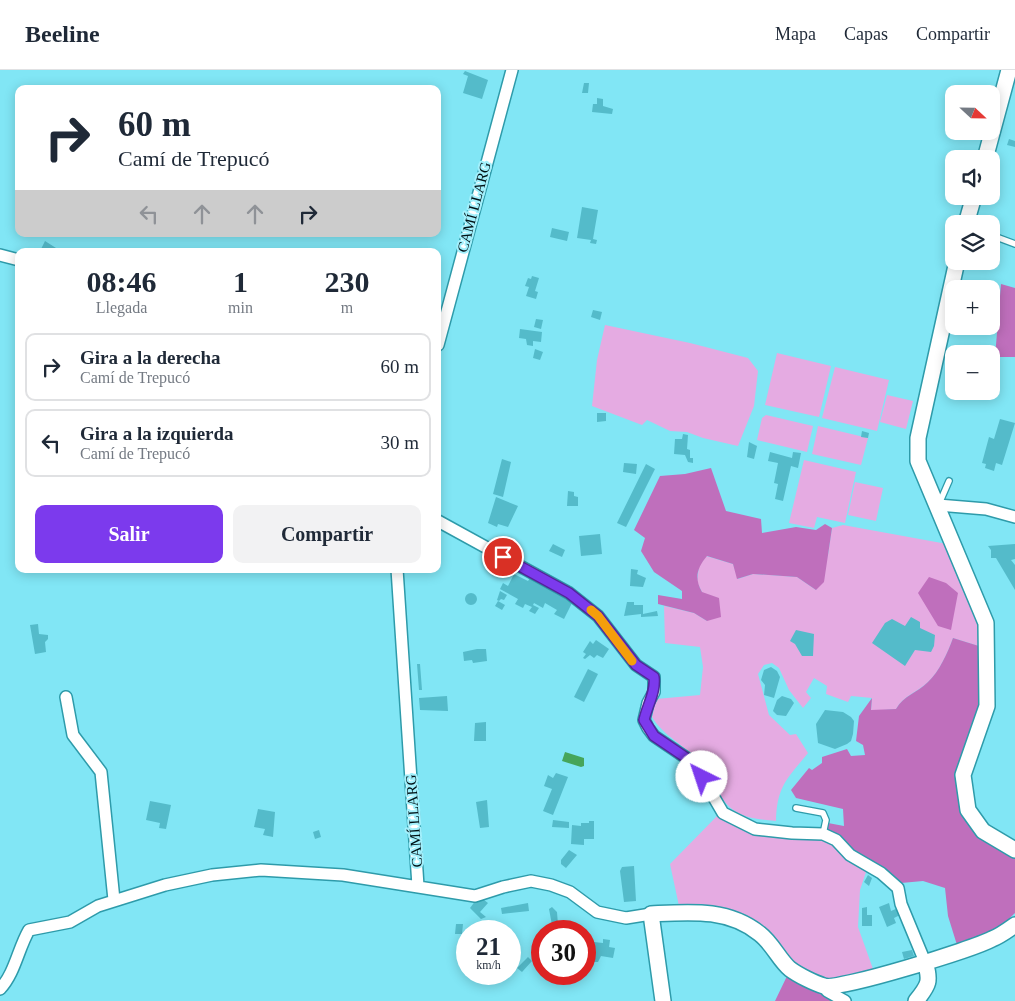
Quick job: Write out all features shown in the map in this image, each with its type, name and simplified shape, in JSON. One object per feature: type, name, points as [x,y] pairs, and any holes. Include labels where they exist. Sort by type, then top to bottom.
[{"type":"street","name":"CAMÍ LLARG","points":[[441,334],[512,70]]},
{"type":"street","points":[[1000,104],[1009,70]]},
{"type":"street","points":[[1000,106],[1015,78]]},
{"type":"street","points":[[0,256],[15,259]]},
{"type":"street","points":[[955,270],[918,438],[918,461],[919,470],[938,506],[986,623],[987,706],[963,775],[968,810],[983,830],[1015,850]]},
{"type":"street","points":[[938,506],[986,509],[1015,517]]},
{"type":"street","points":[[441,524],[569,593],[598,616],[636,665],[654,677],[654,692],[648,703],[644,720],[648,728],[654,736],[688,759],[702,777],[723,813],[755,829],[792,834],[823,834],[836,840],[850,855],[873,868],[898,888],[901,904],[930,977],[926,989],[916,1001]]},
{"type":"street","name":"CAMÍ LLARG","points":[[397,573],[418,886],[475,896],[503,886],[531,881],[551,885],[570,892],[597,912],[626,918],[651,914],[718,913],[761,934],[789,968],[826,987]]},
{"type":"street","points":[[66,698],[73,735],[100,772],[114,900]]},
{"type":"street","points":[[0,989],[9,975],[29,930],[70,922],[114,900],[165,885],[202,877],[261,870],[343,875],[418,886]]},
{"type":"street","points":[[651,914],[663,1001]]},
{"type":"street","points":[[845,1001],[827,991],[826,987],[875,977],[925,962],[992,939],[1015,925]]},
{"type":"lane","points":[[1000,238],[1015,244]]},
{"type":"lane","points":[[938,506],[949,481]]},
{"type":"lane","points":[[796,808],[823,813],[826,820],[823,834]]},
{"type":"shaded area","points":[[1001,284],[1015,288],[1015,357],[1000,357],[1000,345],[996,345],[997,335],[1000,335]]},
{"type":"shaded area","points":[[605,325],[690,343],[748,358],[758,371],[754,406],[738,446],[703,438],[687,432],[670,431],[647,420],[642,425],[592,406],[597,360]]},
{"type":"shaded area","points":[[777,353],[831,366],[819,417],[765,405]]},
{"type":"shaded area","points":[[835,367],[889,380],[877,431],[822,418]]},
{"type":"shaded area","points":[[887,395],[913,401],[906,429],[880,422]]},
{"type":"shaded area","points":[[766,415],[813,426],[807,452],[757,440],[762,418]]},
{"type":"shaded area","points":[[818,426],[868,438],[861,465],[812,454]]},
{"type":"shaded area","points":[[804,460],[856,472],[845,523],[817,517],[814,528],[789,523]]},
{"type":"shaded area","points":[[711,468],[726,511],[761,519],[762,533],[796,527],[816,530],[825,524],[832,528],[824,582],[816,590],[797,577],[753,574],[737,579],[733,564],[707,556],[699,569],[697,578],[702,592],[719,598],[721,617],[707,621],[694,613],[658,604],[658,595],[682,599],[682,591],[654,572],[641,551],[645,538],[634,530],[660,476],[685,474]]},
{"type":"shaded area","points":[[855,482],[883,488],[876,521],[848,515]]},
{"type":"shaded area","points":[[843,525],[947,544],[981,620],[982,647],[953,638],[943,662],[932,678],[924,686],[906,697],[896,709],[871,711],[872,698],[851,696],[848,702],[826,694],[827,686],[814,678],[806,692],[811,698],[803,708],[789,690],[779,668],[772,663],[764,665],[758,674],[769,715],[790,735],[796,734],[808,753],[784,784],[778,799],[776,821],[747,817],[728,805],[695,758],[663,730],[652,717],[656,699],[700,695],[703,667],[700,647],[665,643],[664,606],[694,613],[707,621],[702,592],[697,582],[699,566],[706,556],[733,564],[738,579],[753,574],[797,577],[816,590],[828,555],[832,528]]},
{"type":"shaded area","points":[[929,577],[946,583],[958,593],[951,630],[938,626],[918,593]]},
{"type":"shaded area","points":[[953,638],[982,647],[980,705],[957,767],[957,789],[961,814],[971,827],[1015,859],[1015,913],[996,931],[957,945],[948,916],[945,888],[923,881],[901,883],[826,832],[828,823],[844,826],[843,809],[796,798],[791,790],[809,768],[812,770],[822,763],[822,757],[847,749],[851,756],[865,755],[863,745],[856,741],[859,716],[872,698],[871,710],[896,709],[903,700],[924,686],[932,678],[943,662]]},
{"type":"shaded area","points":[[565,752],[584,758],[584,766],[581,767],[562,761]]},
{"type":"shaded area","points":[[719,814],[741,827],[827,840],[866,872],[860,890],[858,927],[873,969],[826,981],[790,963],[752,922],[712,905],[679,906],[670,864]]},
{"type":"shaded area","points":[[788,974],[833,1001],[775,1001]]},
{"type":"building","points":[[465,71],[488,80],[482,99],[463,93],[468,76],[463,74]]},
{"type":"building","points":[[584,83],[589,83],[588,93],[582,93]]},
{"type":"building","points":[[597,98],[603,99],[603,106],[613,109],[612,114],[592,112],[593,104],[597,104]]},
{"type":"building","points":[[1009,139],[1015,141],[1015,147],[1007,145]]},
{"type":"building","points":[[582,207],[598,210],[593,239],[597,240],[596,244],[590,243],[591,240],[577,238]]},
{"type":"building","points":[[552,228],[569,232],[567,241],[550,237]]},
{"type":"building","points":[[45,241],[56,248],[42,248]]},
{"type":"building","points":[[532,276],[539,278],[535,291],[538,292],[536,299],[526,296],[529,287],[525,286],[528,278],[531,279]]},
{"type":"building","points":[[593,310],[602,312],[600,320],[591,317]]},
{"type":"building","points":[[536,319],[543,320],[541,329],[534,327]]},
{"type":"building","points":[[520,329],[542,332],[541,342],[533,341],[533,346],[527,345],[526,339],[519,338]]},
{"type":"building","points":[[535,349],[543,352],[540,360],[533,358]]},
{"type":"building","points":[[597,413],[606,413],[606,421],[597,422]]},
{"type":"building","points":[[1000,419],[1015,423],[1002,465],[996,463],[994,471],[985,468],[986,464],[982,463],[989,437],[994,439]]},
{"type":"building","points":[[862,431],[869,433],[868,438],[861,437]]},
{"type":"building","points":[[683,434],[688,435],[687,449],[690,450],[690,458],[693,458],[693,463],[688,462],[685,455],[674,454],[675,439],[682,439]]},
{"type":"building","points":[[749,442],[757,446],[754,459],[747,457]]},
{"type":"building","points":[[770,452],[792,458],[793,452],[801,453],[798,468],[791,466],[783,501],[775,499],[778,484],[774,483],[778,463],[768,461]]},
{"type":"building","points":[[502,459],[511,462],[503,497],[493,494]]},
{"type":"building","points":[[624,463],[637,464],[636,474],[623,472]]},
{"type":"building","points":[[646,464],[655,469],[626,527],[617,523]]},
{"type":"building","points":[[568,491],[574,492],[574,496],[578,497],[578,506],[567,506]]},
{"type":"building","points":[[496,497],[518,506],[508,527],[498,524],[497,527],[488,523]]},
{"type":"building","points":[[600,534],[602,554],[581,556],[579,536]]},
{"type":"building","points":[[553,544],[565,550],[562,557],[549,551]]},
{"type":"building","points":[[1015,544],[1015,559],[1011,560],[1015,565],[1015,590],[996,558],[991,558],[991,550],[988,546]]},
{"type":"building","points":[[631,569],[638,570],[637,574],[646,578],[643,587],[630,586]]},
{"type":"building","points":[[514,574],[528,581],[530,578],[573,601],[564,619],[554,614],[557,610],[545,603],[543,608],[534,603],[533,605],[539,608],[535,614],[529,611],[532,607],[525,604],[523,608],[515,604],[518,599],[500,589],[503,583],[508,586]]},
{"type":"building","points":[[500,591],[507,595],[504,600],[501,599],[499,601],[497,600]]},
{"type":"building","points":[[469,593],[473,593],[477,599],[473,605],[469,605],[465,601],[465,597]]},
{"type":"building","points":[[498,601],[505,605],[502,610],[495,606]]},
{"type":"building","points":[[627,602],[634,602],[634,605],[643,605],[643,614],[657,611],[658,616],[641,617],[641,614],[624,616]]},
{"type":"building","points":[[911,617],[920,622],[920,628],[935,635],[934,646],[931,652],[915,650],[905,666],[872,643],[885,623],[892,619],[905,626]]},
{"type":"building","points":[[38,624],[39,634],[48,635],[48,639],[45,642],[46,652],[35,654],[30,625]]},
{"type":"building","points":[[796,630],[814,634],[813,656],[802,656],[795,644],[790,641]]},
{"type":"building","points":[[596,640],[609,649],[603,658],[597,655],[594,658],[590,655],[585,659],[583,658],[586,654],[583,652],[590,641],[593,644]]},
{"type":"building","points":[[486,649],[487,661],[473,663],[472,660],[464,661],[463,652]]},
{"type":"building","points":[[417,664],[420,664],[422,690],[419,690]]},
{"type":"building","points":[[771,667],[777,671],[780,677],[774,698],[764,695],[765,685],[761,680],[764,670]]},
{"type":"building","points":[[588,669],[598,674],[584,702],[574,697]]},
{"type":"building","points":[[447,696],[448,711],[420,710],[419,698]]},
{"type":"building","points":[[782,696],[791,699],[794,703],[786,716],[777,715],[773,711],[777,700]]},
{"type":"building","points":[[825,710],[843,712],[854,721],[851,741],[847,744],[835,749],[818,743],[816,724]]},
{"type":"building","points":[[486,722],[486,741],[474,741],[475,723]]},
{"type":"building","points":[[556,773],[568,777],[553,815],[543,811],[552,789],[544,786],[548,775],[553,778]]},
{"type":"building","points":[[487,800],[489,827],[480,828],[476,802]]},
{"type":"building","points":[[150,801],[171,805],[166,829],[159,828],[160,823],[146,820]]},
{"type":"building","points":[[258,809],[275,812],[273,837],[263,835],[265,829],[254,827]]},
{"type":"building","points":[[553,820],[569,822],[569,828],[552,827]]},
{"type":"building","points":[[589,821],[594,821],[594,839],[584,839],[584,845],[571,844],[572,825],[581,826],[581,823],[589,823]]},
{"type":"building","points":[[319,830],[321,837],[315,839],[313,832]]},
{"type":"building","points":[[569,850],[577,855],[566,868],[561,864],[561,860]]},
{"type":"building","points":[[634,866],[636,901],[624,902],[620,871],[622,867]]},
{"type":"building","points":[[868,875],[872,878],[869,886],[864,882]]},
{"type":"building","points":[[479,896],[488,903],[480,912],[486,917],[481,919],[470,908]]},
{"type":"building","points":[[528,903],[529,911],[502,914],[501,908]]},
{"type":"building","points":[[889,903],[891,911],[898,908],[900,915],[894,918],[896,923],[887,927],[879,907]]},
{"type":"building","points":[[552,907],[557,912],[558,920],[551,920],[549,909]]},
{"type":"building","points":[[867,907],[867,915],[872,915],[872,926],[862,926],[862,908]]},
{"type":"building","points":[[603,939],[610,940],[609,947],[615,948],[613,958],[601,956],[598,962],[596,962],[596,942],[603,943]]},
{"type":"building","points":[[912,950],[914,956],[904,959],[902,952]]},
{"type":"building","points":[[528,957],[531,960],[522,972],[521,964]]},
{"type":"slow traffic","points":[[591,610],[598,616],[632,661]]},
{"type":"route","points":[[503,557],[569,593],[598,616],[636,665],[654,677],[654,692],[648,703],[644,720],[654,736],[688,759],[702,777]]}]
